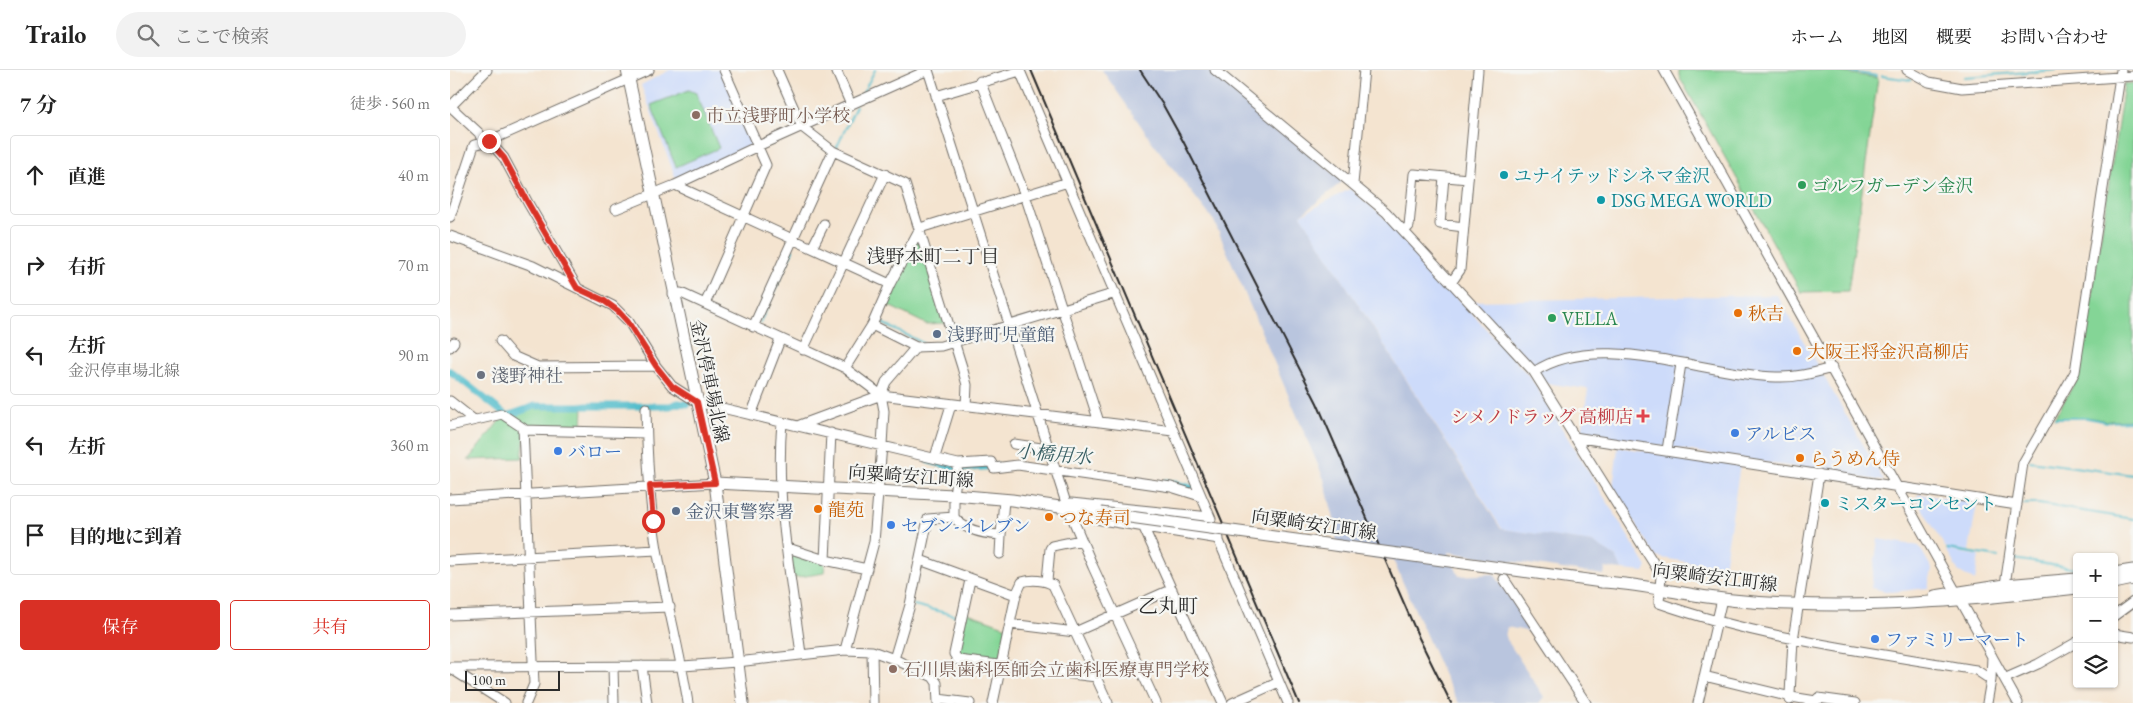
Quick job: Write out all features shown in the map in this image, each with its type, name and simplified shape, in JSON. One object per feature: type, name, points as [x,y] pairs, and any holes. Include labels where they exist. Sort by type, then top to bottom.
[{"type":"main road","name":"金沢停車場北線","points":[[628,74],[673,294],[715,483],[743,703]]},
{"type":"main road","name":"向粟崎安江町線","points":[[715,483],[878,490],[1004,500],[1602,582],[1660,588],[1722,599],[1798,604],[1854,605],[2073,588]]},
{"type":"main road","points":[[2118,573],[2133,570]]},
{"type":"main road","name":"向粟崎安江町線","points":[[1959,596],[2006,585],[2073,579]]},
{"type":"main road","points":[[2118,582],[2133,579]]},
{"type":"street","points":[[487,70],[450,106],[504,158],[577,288]]},
{"type":"street","points":[[450,217],[474,145],[628,74],[649,70]]},
{"type":"street","points":[[705,304],[766,165],[724,70]]},
{"type":"street","points":[[776,70],[802,127],[834,151],[905,184],[967,385],[966,406]]},
{"type":"street","points":[[836,70],[851,105]]},
{"type":"street","points":[[616,209],[675,185],[928,70],[1068,509],[1156,703]]},
{"type":"street","points":[[1215,70],[1386,212],[1534,372],[1661,575],[1659,603],[1718,621],[1793,640],[1976,670],[1991,680]]},
{"type":"street","points":[[1353,184],[1364,70]]},
{"type":"street","points":[[1451,283],[1460,270],[1478,70]]},
{"type":"street","points":[[1664,70],[2006,678],[2018,703]]},
{"type":"street","points":[[1907,70],[1929,82],[1962,88],[2120,74],[2133,76]]},
{"type":"street","points":[[936,96],[1020,71],[1116,293],[1210,518],[1068,509]]},
{"type":"street","points":[[2006,585],[2023,463],[2075,372],[2120,74]]},
{"type":"street","points":[[980,82],[1025,195],[1099,422]]},
{"type":"street","points":[[753,327],[834,151]]},
{"type":"street","points":[[803,350],[885,174]]},
{"type":"street","points":[[1404,231],[1408,226],[1414,174],[1468,179]]},
{"type":"street","points":[[1444,177],[1440,224],[1464,227]]},
{"type":"street","points":[[845,368],[872,325],[890,284],[920,228],[972,210],[1068,182]]},
{"type":"street","points":[[675,185],[890,284]]},
{"type":"street","points":[[812,248],[824,224]]},
{"type":"street","points":[[450,236],[532,266],[603,300],[618,311],[628,322],[656,366],[672,386],[697,402],[958,464],[991,462],[994,468],[1018,465],[1171,487],[1200,496]]},
{"type":"street","points":[[673,294],[681,293],[780,340],[845,368],[882,395],[950,405],[1173,431]]},
{"type":"street","points":[[872,325],[916,347],[942,346],[1116,293]]},
{"type":"street","points":[[751,415],[780,340]]},
{"type":"street","points":[[500,341],[513,356],[538,367],[656,366]]},
{"type":"street","points":[[845,650],[874,542],[884,411],[882,395],[886,382],[916,347]]},
{"type":"street","points":[[1534,372],[1562,359],[1598,353],[1624,354],[1774,377],[1804,375],[1832,368]]},
{"type":"street","points":[[1667,450],[1681,364]]},
{"type":"street","points":[[797,426],[882,395]]},
{"type":"street","points":[[450,401],[474,420]]},
{"type":"street","points":[[935,457],[950,405]]},
{"type":"street","points":[[646,408],[650,486],[657,550],[688,703]]},
{"type":"street","points":[[450,426],[502,414],[523,428],[534,667],[534,684],[526,703]]},
{"type":"street","points":[[782,422],[780,486],[801,654]]},
{"type":"street","points":[[522,430],[646,433]]},
{"type":"street","points":[[825,560],[831,433]]},
{"type":"street","points":[[1574,436],[2017,505]]},
{"type":"street","points":[[1014,444],[1048,449]]},
{"type":"street","points":[[958,464],[954,496],[954,516],[958,523],[984,534],[1001,535]]},
{"type":"street","points":[[1790,700],[1793,640],[1819,474]]},
{"type":"street","points":[[450,498],[715,483]]},
{"type":"street","points":[[1000,554],[1004,500]]},
{"type":"street","points":[[1068,509],[1143,526],[1218,536],[1288,703]]},
{"type":"street","points":[[894,659],[910,605],[928,518],[954,516]]},
{"type":"street","points":[[1143,526],[1223,703]]},
{"type":"street","points":[[1047,581],[1050,549],[1052,546],[1082,540]]},
{"type":"street","points":[[788,548],[825,560],[867,569]]},
{"type":"street","points":[[450,561],[657,550]]},
{"type":"street","points":[[920,560],[970,580],[1016,595]]},
{"type":"street","points":[[1504,579],[1586,703]]},
{"type":"street","points":[[970,580],[954,654],[958,660],[1096,676]]},
{"type":"street","points":[[993,703],[1016,595],[1022,582],[1047,581],[1053,585],[1108,703]]},
{"type":"street","points":[[1010,624],[1076,632],[1116,616],[1172,589]]},
{"type":"street","points":[[1698,703],[1722,599]]},
{"type":"street","points":[[2118,613],[2133,602]]},
{"type":"street","points":[[450,615],[670,607]]},
{"type":"street","points":[[2118,635],[2133,637]]},
{"type":"street","points":[[2006,678],[2038,664],[2075,643]]},
{"type":"street","points":[[450,668],[682,666],[845,650],[872,651],[933,677],[937,682],[938,701],[970,703]]},
{"type":"street","points":[[872,651],[873,703]]},
{"type":"street","points":[[1987,703],[1991,680],[1992,655]]},
{"type":"street","points":[[642,666],[647,703]]},
{"type":"street","points":[[613,667],[614,703]]},
{"type":"street","points":[[450,668],[505,703]]},
{"type":"street","points":[[1704,676],[1790,700],[1816,701],[1818,698],[1855,703]]},
{"type":"street","points":[[1232,703],[1279,682]]},
{"type":"shaded area","name":"市立浅野町小学校","points":[[670,70],[721,70],[754,144],[676,179],[641,85]]},
{"type":"shaded area","points":[[1102,70],[1210,70],[1343,181],[1301,215],[1501,529],[1592,542],[1616,557],[1622,570],[1605,568],[1604,575],[1448,552],[1459,576],[1494,574],[1535,633],[1507,627],[1505,637],[1544,697],[1539,703],[1459,703],[1445,678],[1393,560],[1337,553],[1336,527],[1324,479],[1214,221],[1153,143]]},
{"type":"shaded area","points":[[1350,189],[1382,215],[1531,378],[1647,567],[1644,572],[1622,570],[1616,557],[1592,542],[1502,529],[1301,215]]},
{"type":"shaded area","points":[[1777,295],[1884,481],[1582,434],[1588,389],[1546,383],[1474,301]]},
{"type":"shaded area","points":[[1618,447],[1740,465],[1724,568],[1656,557],[1613,487]]},
{"type":"shaded area","points":[[1919,494],[1977,503],[1969,551],[1952,549],[1951,551],[1979,556],[1975,581],[1958,571],[1947,551],[1948,548],[1945,547],[1916,498]]},
{"type":"shaded area","points":[[1878,539],[1919,546],[1932,569],[1928,588],[1891,592],[1871,588]]},
{"type":"green space","name":"ゴルフガーデン金沢","points":[[1679,70],[1826,70],[1878,78],[1848,291],[1801,292],[1679,76]]},
{"type":"green space","points":[[2133,83],[2133,420],[2107,421],[2091,418],[2054,418],[2080,374],[2124,84]]},
{"type":"green space","points":[[689,90],[696,93],[719,148],[676,167],[651,105]]},
{"type":"green space","points":[[918,237],[947,323],[926,324],[885,304]]},
{"type":"green space","points":[[535,406],[583,406],[582,430],[526,427],[522,458],[468,460],[501,419]]},
{"type":"green space","points":[[790,551],[825,562],[824,573],[793,578]]},
{"type":"green space","points":[[965,612],[1007,627],[1001,657],[997,663],[960,658],[956,653]]},
{"type":"waterway","points":[[862,95],[875,70]]},
{"type":"waterway","points":[[1840,70],[1877,76]]},
{"type":"waterway","points":[[1964,77],[2056,70]]},
{"type":"waterway","points":[[1882,76],[1911,80]]},
{"type":"waterway","points":[[836,149],[856,106]]},
{"type":"waterway","points":[[760,323],[793,250]]},
{"type":"waterway","points":[[891,292],[895,285]]},
{"type":"waterway","points":[[878,321],[923,343]]},
{"type":"waterway","name":"小橋用水","points":[[450,371],[507,416],[535,406],[670,406],[678,403],[688,404]]},
{"type":"waterway","points":[[2055,418],[2087,418],[2107,422],[2133,421]]},
{"type":"waterway","name":"小橋用水","points":[[929,461],[958,469],[997,466]]},
{"type":"waterway","points":[[2030,461],[2133,475]]},
{"type":"waterway","name":"小橋用水","points":[[1166,482],[1192,488]]},
{"type":"waterway","points":[[2022,504],[2039,504],[2133,519]]},
{"type":"waterway","points":[[1947,549],[1998,557]]},
{"type":"waterway","points":[[2014,559],[2073,568]]},
{"type":"waterway","points":[[914,605],[958,616]]},
{"type":"railway","points":[[1031,70],[1299,703]]},
{"type":"railway","points":[[1140,70],[1163,105],[1183,141],[1317,403],[1419,638],[1451,703]]},
{"type":"place","name":"市立浅野町小学校","points":[[696,115]]},
{"type":"place","name":"ユナイテッドシネマ金沢","points":[[1504,175]]},
{"type":"place","name":"ゴルフガーデン金沢","points":[[1802,185]]},
{"type":"place","name":"DSG MEGA WORLD","points":[[1601,200]]},
{"type":"place","name":"秋吉","points":[[1738,313]]},
{"type":"place","name":"VELLA","points":[[1552,318]]},
{"type":"place","name":"浅野町児童館","points":[[937,334]]},
{"type":"place","name":"大阪王将金沢高柳店","points":[[1797,351]]},
{"type":"place","name":"淺野神社","points":[[481,375]]},
{"type":"place","name":"シメノドラッグ 高柳店","points":[[1643,416]]},
{"type":"place","name":"アルビス","points":[[1735,433]]},
{"type":"place","name":"バロー","points":[[558,451]]},
{"type":"place","name":"らうめん侍","points":[[1800,458]]},
{"type":"place","name":"ミスターコンセント","points":[[1825,503]]},
{"type":"place","name":"龍苑","points":[[818,509]]},
{"type":"place","name":"金沢東警察署","points":[[676,511]]},
{"type":"place","name":"つな寿司","points":[[1049,517]]},
{"type":"place","name":"セブン-イレブン","points":[[891,525]]},
{"type":"place","name":"ファミリーマート","points":[[1875,639]]},
{"type":"place","name":"石川県歯科医師会立歯科医療専門学校","points":[[893,669]]},
{"type":"district","name":"浅野本町二丁目","points":[[933,256]]},
{"type":"district","name":"乙丸町","points":[[1168,606]]},
{"type":"route","points":[[489,141],[504,158],[577,288],[603,300],[618,311],[628,322],[656,366],[672,386],[697,402],[715,483],[650,486],[653,521]]}]
